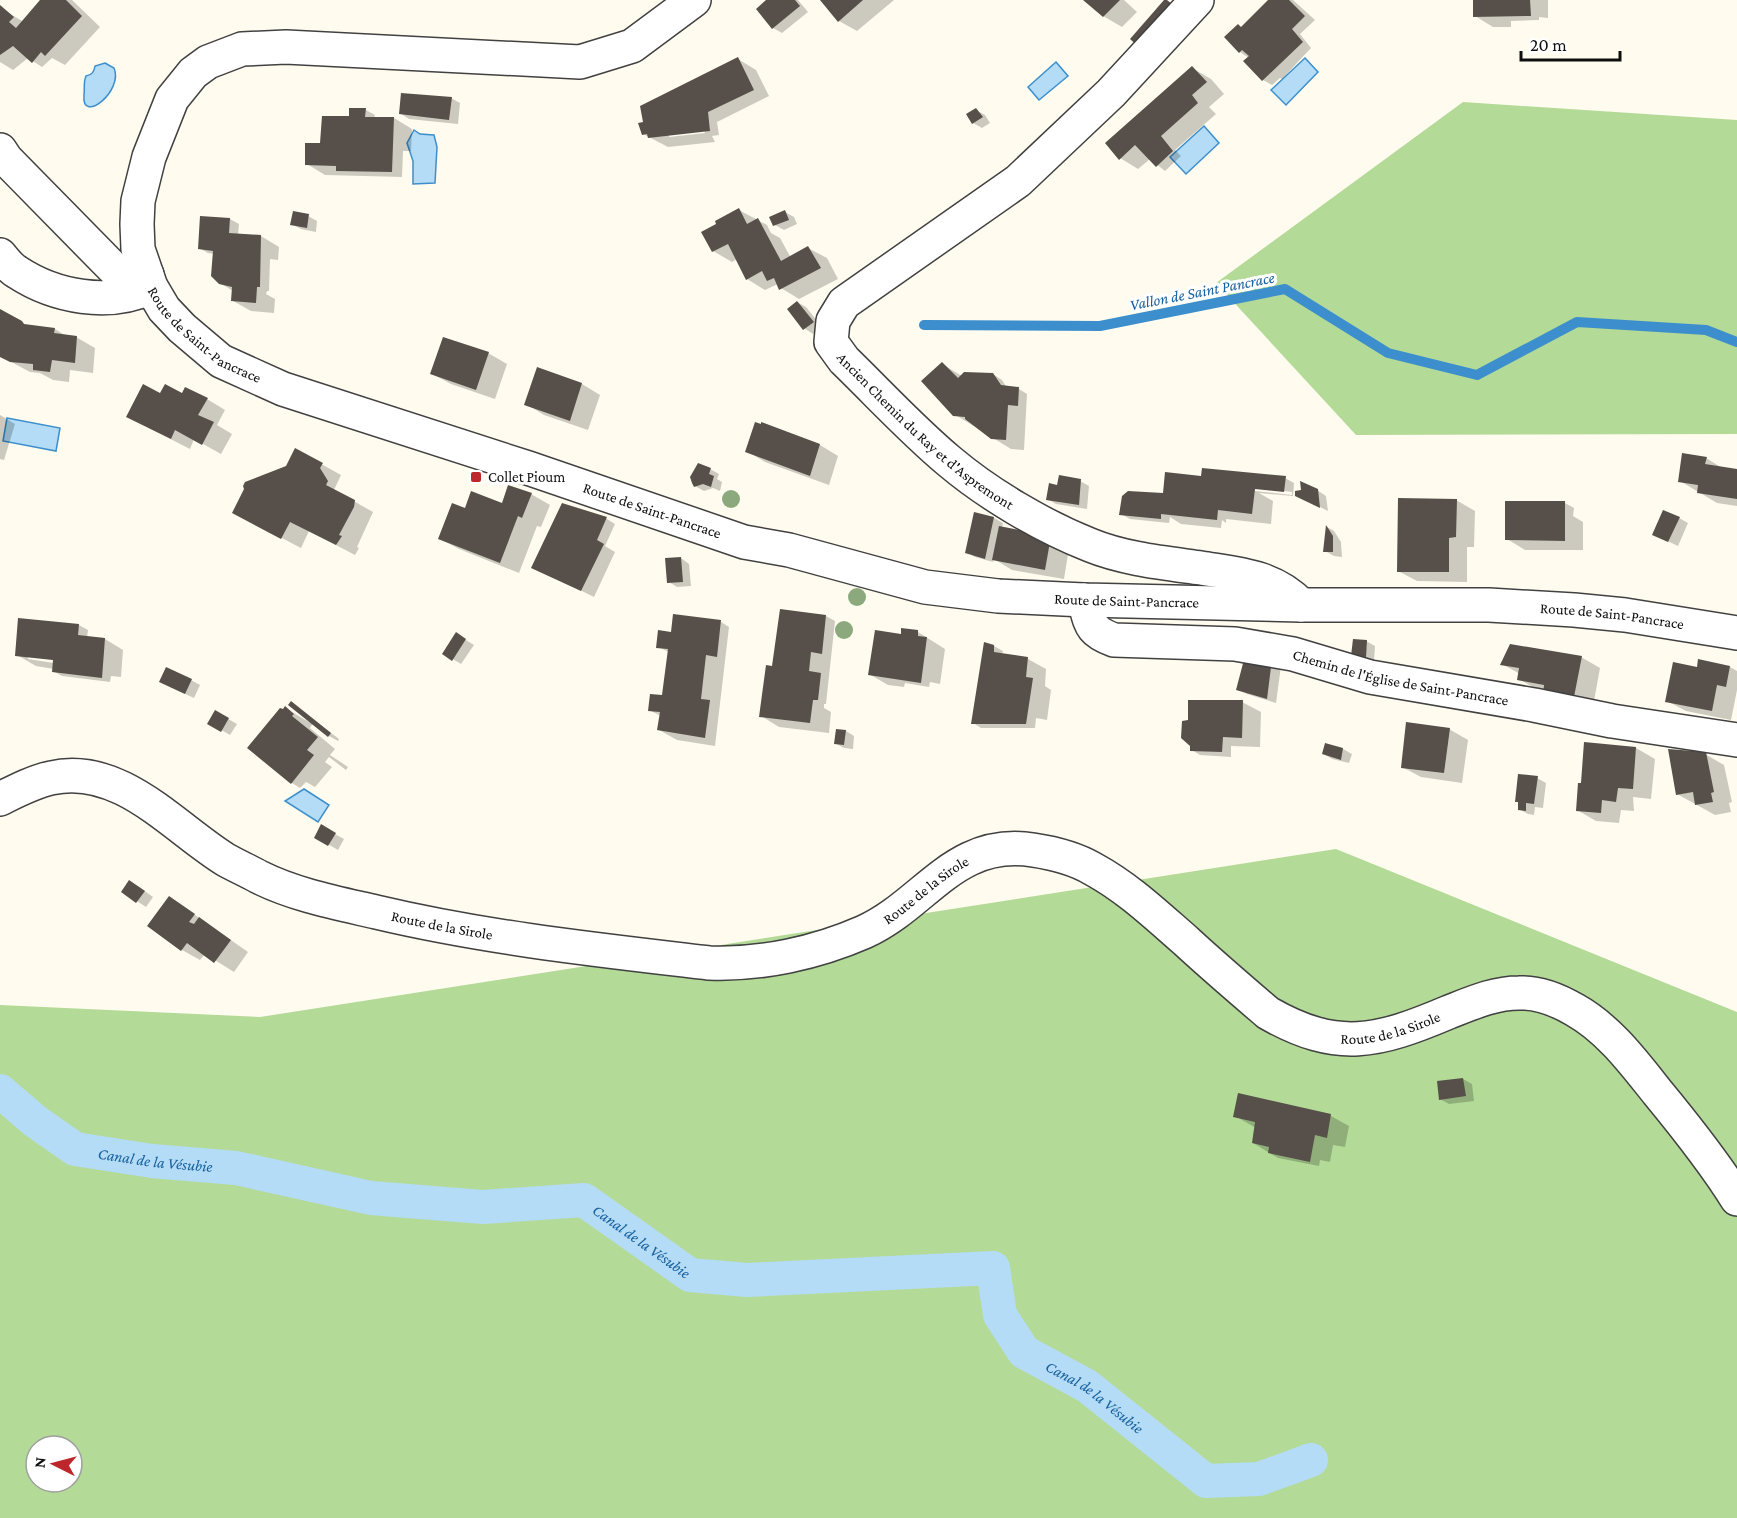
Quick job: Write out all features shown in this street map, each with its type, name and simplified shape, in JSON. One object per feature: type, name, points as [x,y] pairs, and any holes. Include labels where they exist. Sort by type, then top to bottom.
[{"type":"street","name":"Route de Saint-Pancrace","points":[[694,0],[632,46],[580,62],[286,47],[242,50],[208,62],[193,73],[172,99],[149,157],[138,201],[138,249],[149,281],[164,309],[221,361],[284,389],[528,468],[744,542],[789,550],[925,587],[998,596],[1084,600],[1301,605],[1490,605],[1625,615],[1737,633]]},
{"type":"street","name":"Ancien Chemin du Ray et d'Aspremont","points":[[1197,0],[1111,93],[1018,181],[844,303],[833,321],[831,342],[844,360],[949,461],[1001,500],[1092,546],[1159,562],[1250,575],[1290,593],[1301,605]]},
{"type":"street","points":[[0,150],[6,159],[114,269],[124,275],[149,281]]},
{"type":"street","points":[[0,255],[15,271],[45,287],[84,297],[135,294],[149,281]]},
{"type":"street","name":"Chemin de l'Église de Saint-Pancrace","points":[[1084,600],[1091,624],[1098,634],[1114,640],[1235,644],[1293,654],[1370,677],[1534,705],[1612,722],[1737,740]]},
{"type":"street","name":"Route de la Sirole","points":[[0,799],[53,777],[88,777],[120,787],[157,808],[226,860],[280,886],[319,898],[408,920],[548,944],[709,963],[733,964],[775,958],[823,947],[865,932],[958,864],[977,854],[997,849],[1022,848],[1046,852],[1090,867],[1131,892],[1268,1013],[1294,1028],[1320,1035],[1350,1039],[1375,1038],[1413,1028],[1487,997],[1520,992],[1550,997],[1576,1010],[1600,1028],[1631,1060],[1682,1122],[1737,1199]]},
{"type":"green space","points":[[1463,102],[1737,120],[1737,434],[1356,435],[1216,283]]},
{"type":"green space","points":[[1336,849],[1737,1012],[1737,1518],[0,1518],[0,1005],[260,1017]]},
{"type":"water","points":[[1305,58],[1318,72],[1286,105],[1271,90]]},
{"type":"water","points":[[1056,62],[1068,76],[1039,100],[1028,87]]},
{"type":"water","points":[[105,63],[114,68],[113,86],[102,101],[89,107],[85,103],[84,95],[86,76],[92,73],[95,66]]},
{"type":"water","points":[[1204,126],[1219,143],[1186,174],[1170,157]]},
{"type":"water","points":[[414,130],[420,134],[434,135],[437,147],[435,183],[413,184],[413,161],[407,143]]},
{"type":"water","points":[[7,418],[60,428],[56,451],[3,441]]},
{"type":"water","points":[[304,789],[329,805],[318,822],[285,801]]},
{"type":"building","points":[[40,0],[66,0],[82,16],[45,56],[41,52],[32,63],[13,46],[0,55],[0,5],[14,17],[9,22],[16,28]]},
{"type":"building","points":[[766,0],[795,0],[800,6],[772,29],[756,9]]},
{"type":"building","points":[[820,0],[863,0],[838,22]]},
{"type":"building","points":[[1083,0],[1120,0],[1103,17]]},
{"type":"building","points":[[1164,0],[1178,9],[1143,51],[1130,39]]},
{"type":"building","points":[[1268,0],[1289,0],[1305,16],[1292,29],[1303,42],[1262,81],[1243,61],[1249,56],[1242,50],[1239,53],[1224,37],[1238,24],[1241,27]]},
{"type":"building","points":[[1473,0],[1530,0],[1531,16],[1473,17]]},
{"type":"building","points":[[738,57],[754,90],[708,112],[710,131],[648,138],[647,134],[642,135],[638,123],[643,122],[640,106]]},
{"type":"building","points":[[1192,66],[1207,82],[1192,95],[1198,103],[1161,136],[1173,151],[1156,167],[1135,145],[1119,160],[1105,143]]},
{"type":"building","points":[[401,93],[452,97],[449,120],[399,114]]},
{"type":"building","points":[[349,108],[366,108],[365,117],[394,117],[392,172],[336,171],[336,166],[305,165],[305,143],[320,143],[322,116],[349,116]]},
{"type":"building","points":[[976,108],[983,117],[972,124],[966,114]]},
{"type":"building","points":[[739,208],[747,224],[758,218],[781,261],[808,246],[821,268],[779,290],[774,278],[767,281],[762,271],[746,280],[728,244],[712,252],[701,232],[716,224],[715,221]]},
{"type":"building","points":[[785,210],[789,220],[773,226],[769,217]]},
{"type":"building","points":[[293,211],[309,214],[307,228],[290,225]]},
{"type":"building","points":[[200,216],[230,218],[229,233],[261,235],[260,287],[257,287],[256,303],[231,301],[232,287],[219,284],[211,276],[213,251],[198,249]]},
{"type":"building","points":[[797,301],[814,322],[803,330],[787,309]]},
{"type":"building","points":[[0,309],[24,324],[55,328],[54,333],[77,336],[75,363],[52,360],[50,372],[33,370],[33,364],[10,362],[0,357]]},
{"type":"building","points":[[443,337],[489,352],[476,390],[430,374]]},
{"type":"building","points":[[942,362],[958,378],[964,372],[993,373],[1001,385],[1019,387],[1018,406],[1008,405],[1006,440],[991,439],[965,417],[953,416],[921,381]]},
{"type":"building","points":[[537,367],[582,383],[570,421],[524,405]]},
{"type":"building","points":[[143,384],[160,393],[165,384],[182,393],[185,387],[208,398],[198,415],[214,422],[202,445],[175,430],[171,439],[126,417]]},
{"type":"building","points":[[755,422],[761,424],[761,422],[820,444],[810,476],[745,452]]},
{"type":"building","points":[[295,448],[323,463],[320,468],[328,481],[326,485],[355,500],[354,507],[339,535],[342,536],[336,545],[290,522],[281,539],[232,513],[245,482],[286,466]]},
{"type":"building","points":[[1682,453],[1707,457],[1705,464],[1737,469],[1737,499],[1697,493],[1698,485],[1678,482]]},
{"type":"building","points":[[698,463],[711,468],[709,474],[714,476],[711,487],[703,484],[694,487],[690,477]]},
{"type":"building","points":[[1202,468],[1286,476],[1284,492],[1255,489],[1252,514],[1218,510],[1217,520],[1161,514],[1161,519],[1119,515],[1122,496],[1128,491],[1163,493],[1165,472],[1201,476]]},
{"type":"building","points":[[1059,475],[1081,479],[1079,505],[1046,500],[1049,483],[1057,485]]},
{"type":"building","points":[[1300,481],[1318,489],[1320,508],[1295,496],[1295,491],[1301,490]]},
{"type":"building","points":[[508,485],[532,493],[522,518],[518,516],[500,563],[438,539],[452,503],[465,508],[471,491],[502,503]]},
{"type":"building","points":[[1398,498],[1457,499],[1456,537],[1449,538],[1449,572],[1397,572]]},
{"type":"building","points":[[1505,501],[1565,501],[1565,541],[1505,540]]},
{"type":"building","points":[[562,503],[607,517],[597,540],[604,544],[581,591],[531,568]]},
{"type":"building","points":[[1663,510],[1680,517],[1668,542],[1652,535]]},
{"type":"building","points":[[974,512],[994,517],[985,559],[965,553]]},
{"type":"building","points":[[1326,525],[1333,536],[1333,552],[1323,552]]},
{"type":"building","points":[[999,526],[1051,536],[1045,570],[992,560]]},
{"type":"building","points":[[681,557],[683,582],[667,583],[665,558]]},
{"type":"building","points":[[780,609],[826,615],[822,654],[811,652],[809,671],[821,673],[818,700],[813,700],[810,723],[759,717],[766,665],[772,666]]},
{"type":"building","points":[[673,614],[721,620],[717,657],[706,655],[701,699],[710,700],[705,738],[657,730],[660,712],[648,711],[650,694],[662,695],[668,649],[656,648],[658,630],[671,632]]},
{"type":"building","points":[[18,618],[79,624],[78,635],[105,638],[102,678],[52,672],[53,660],[15,656]]},
{"type":"building","points":[[901,628],[918,630],[918,636],[927,637],[921,683],[868,675],[875,630],[901,634]]},
{"type":"building","points":[[456,632],[466,639],[452,661],[442,654]]},
{"type":"building","points":[[1353,639],[1367,640],[1366,657],[1351,656]]},
{"type":"building","points":[[984,642],[994,645],[994,652],[1028,657],[1026,677],[1033,678],[1026,724],[971,724]]},
{"type":"building","points":[[1510,644],[1582,656],[1573,702],[1543,697],[1544,685],[1517,680],[1519,668],[1500,665]]},
{"type":"building","points":[[1246,652],[1272,659],[1267,699],[1236,690]]},
{"type":"building","points":[[1698,659],[1730,666],[1726,687],[1717,685],[1712,711],[1665,702],[1673,662],[1697,667]]},
{"type":"building","points":[[166,667],[192,679],[185,694],[159,682]]},
{"type":"building","points":[[1188,700],[1243,700],[1242,738],[1223,737],[1222,752],[1190,751],[1190,746],[1181,738],[1182,721],[1188,720]]},
{"type":"building","points":[[291,701],[331,733],[328,737],[288,705]]},
{"type":"building","points":[[285,706],[294,714],[292,716],[318,737],[307,750],[314,755],[291,784],[247,748],[280,708],[283,709]]},
{"type":"building","points":[[215,710],[229,718],[221,732],[207,724]]},
{"type":"building","points":[[1406,722],[1450,728],[1444,773],[1401,768]]},
{"type":"building","points":[[836,729],[846,730],[844,745],[834,744]]},
{"type":"building","points":[[1584,742],[1636,747],[1633,789],[1618,788],[1616,802],[1602,800],[1601,813],[1576,811]]},
{"type":"building","points":[[1325,743],[1343,748],[1341,760],[1322,754]]},
{"type":"building","points":[[1668,749],[1706,752],[1714,792],[1711,793],[1713,802],[1695,805],[1693,792],[1676,795]]},
{"type":"building","points":[[1518,774],[1538,776],[1534,804],[1526,803],[1526,811],[1518,810],[1518,802],[1515,802]]},
{"type":"building","points":[[321,824],[336,833],[328,846],[314,838]]},
{"type":"building","points":[[129,880],[145,891],[136,903],[121,892]]},
{"type":"building","points":[[169,896],[195,914],[189,922],[194,924],[199,917],[231,940],[214,963],[187,943],[181,951],[147,926]]},
{"type":"building","points":[[1463,1078],[1466,1096],[1439,1100],[1437,1081]]},
{"type":"building","points":[[1238,1093],[1331,1114],[1327,1138],[1315,1135],[1310,1162],[1268,1153],[1269,1147],[1252,1143],[1255,1122],[1233,1117]]},
{"type":"waterway","name":"Vallon de Saint Pancrace","points":[[924,325],[1100,326],[1285,289],[1388,353],[1477,375],[1577,322],[1706,330],[1737,342]]},
{"type":"waterway","name":"Canal de la Vésubie","points":[[0,1091],[35,1121],[75,1149],[152,1161],[236,1168],[371,1198],[483,1207],[584,1200],[690,1275],[747,1280],[993,1268],[1000,1315],[1024,1352],[1087,1386],[1206,1481],[1259,1479],[1311,1460]]},
{"type":"place","name":"Collet Pioum","points":[[476,477]]}]
